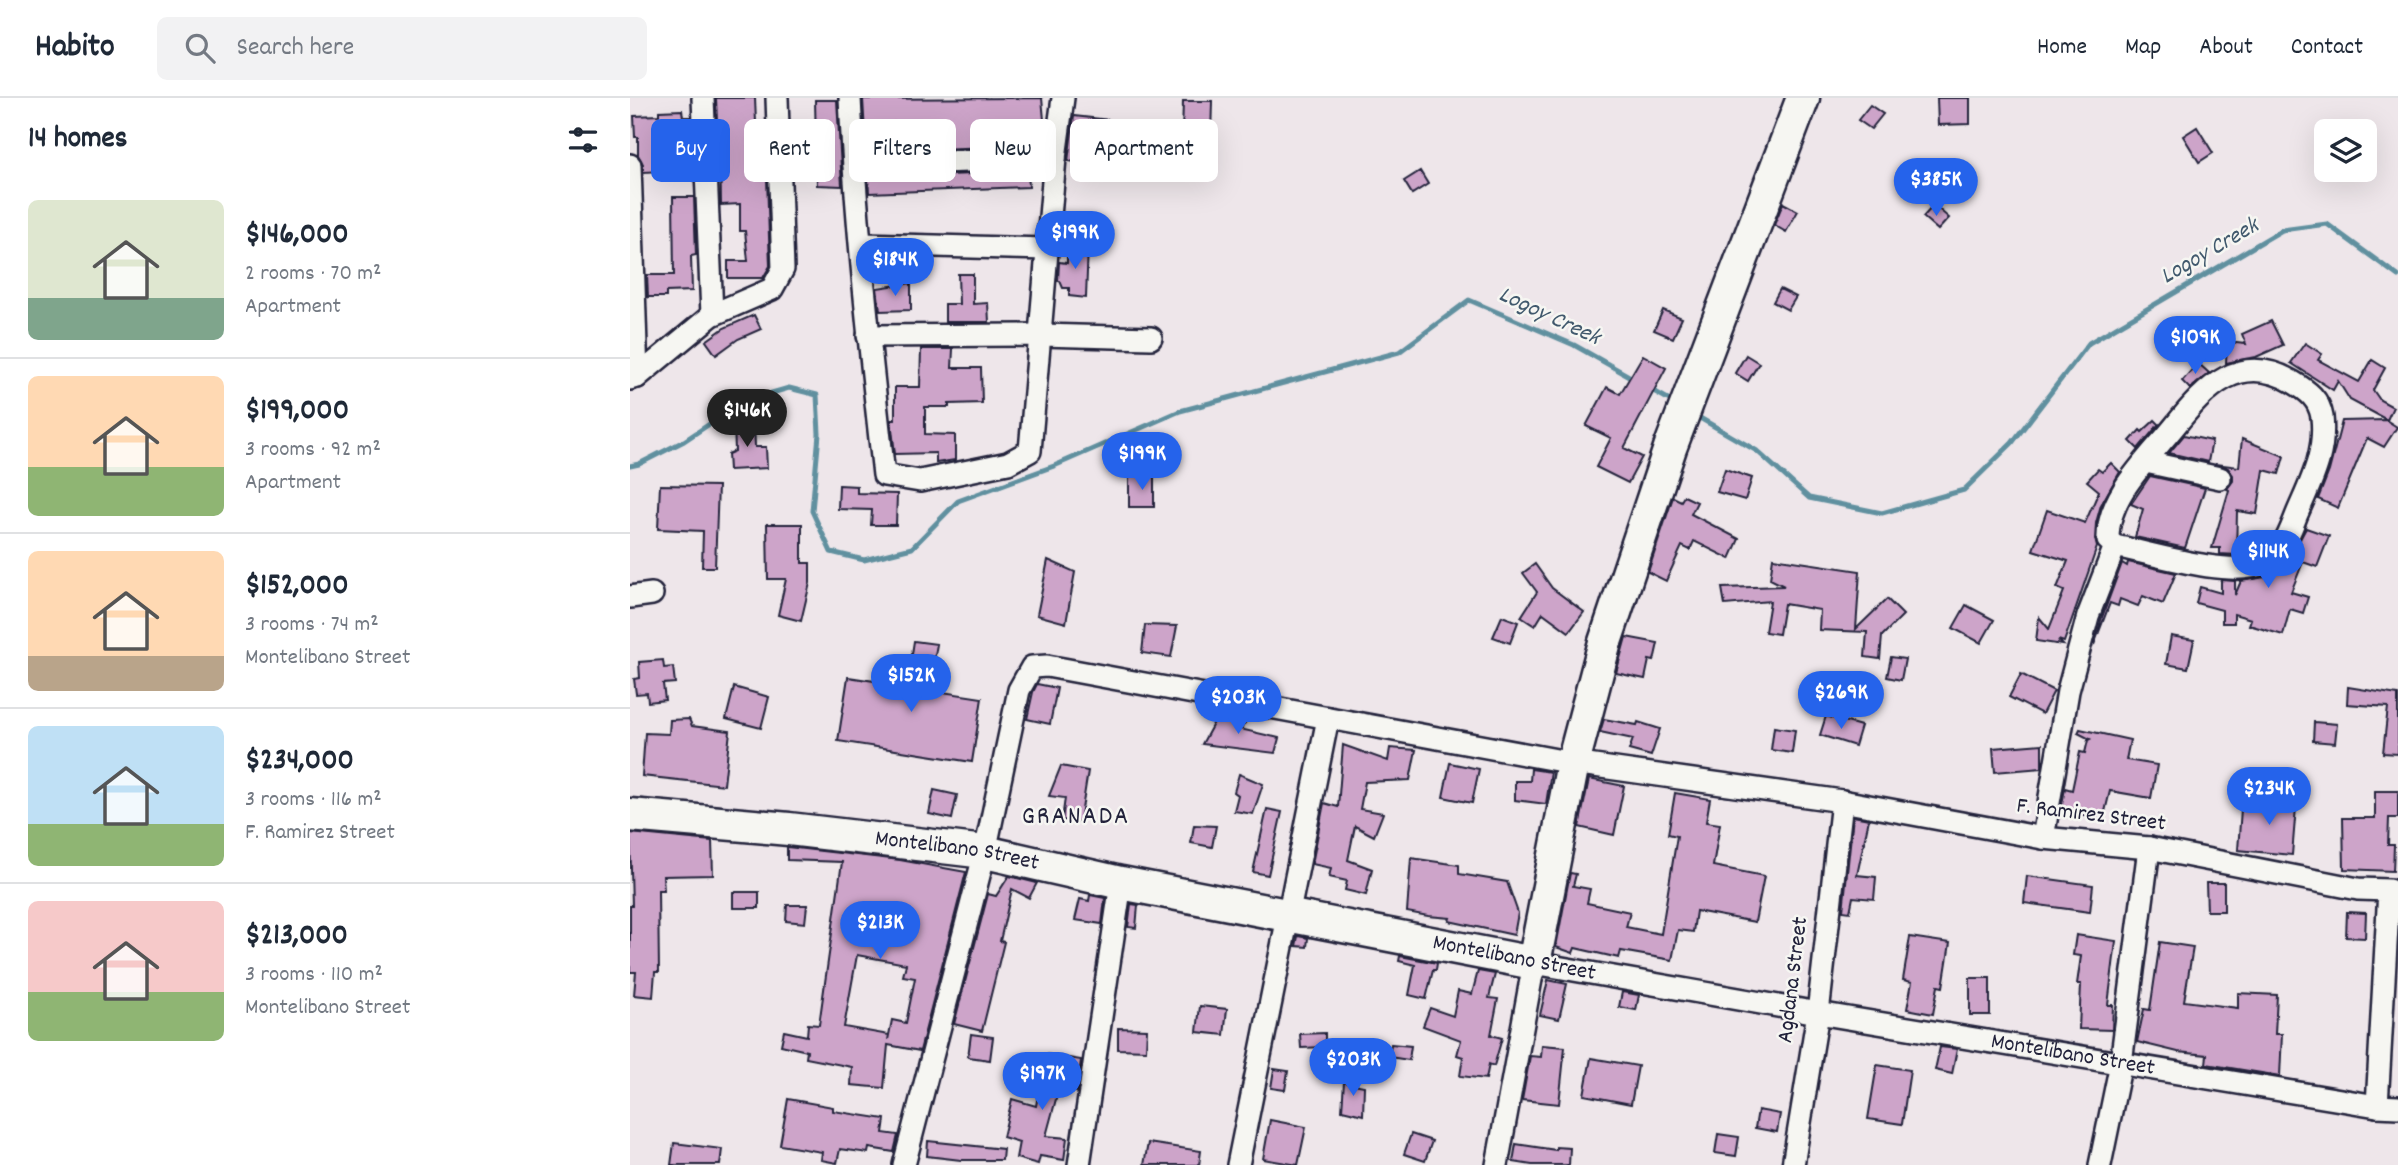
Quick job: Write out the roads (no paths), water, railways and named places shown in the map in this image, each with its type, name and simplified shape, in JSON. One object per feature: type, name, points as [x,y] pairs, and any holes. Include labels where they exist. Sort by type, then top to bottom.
[{"type":"main road","points":[[1534,963],[1573,763],[1605,642],[1670,448],[1803,98]]},
{"type":"main road","name":"Montelibano Street","points":[[630,815],[789,829],[985,852],[1121,883],[1534,963]]},
{"type":"street","points":[[703,98],[712,316]]},
{"type":"street","points":[[633,378],[712,316],[772,289],[783,269],[777,98]]},
{"type":"street","points":[[850,98],[851,119]]},
{"type":"street","points":[[1056,150],[1063,98]]},
{"type":"street","points":[[630,165],[633,378]]},
{"type":"street","points":[[856,182],[884,475],[919,481],[1008,463],[1030,451],[1053,182]]},
{"type":"street","points":[[862,244],[1048,249]]},
{"type":"street","points":[[869,336],[1041,335],[1151,338]]},
{"type":"street","points":[[2243,370],[2276,372],[2305,389],[2317,400],[2322,416],[2320,460],[2282,549],[2262,564],[2224,569],[2115,546],[2108,540],[2112,513],[2126,488],[2192,404],[2223,377],[2243,370]]},
{"type":"street","points":[[2146,462],[2220,478]]},
{"type":"street","points":[[2043,838],[2068,691],[2088,616],[2115,546]]},
{"type":"street","points":[[630,597],[652,594]]},
{"type":"street","name":"F. Ramirez Street","points":[[985,852],[1019,690],[1032,667],[1047,666],[1573,763],[1842,801],[2043,838],[2149,848],[2358,888],[2389,890],[2387,1107]]},
{"type":"street","points":[[1238,1165],[1328,718]]},
{"type":"street","name":"Agdana Street","points":[[1793,1165],[1818,1013],[1842,801]]},
{"type":"street","points":[[2100,1165],[2121,1063],[2149,848]]},
{"type":"street","points":[[909,1164],[985,852]]},
{"type":"street","points":[[1079,1165],[1121,883]]},
{"type":"street","points":[[1497,1165],[1534,963]]},
{"type":"street","name":"Montelibano Street","points":[[1534,963],[2387,1107]]},
{"type":"waterway","name":"Logoy Creek","points":[[1693,414],[1757,451],[1809,498],[1882,513],[1964,490],[2012,443],[2089,343],[2282,230],[2327,224],[2398,276]]},
{"type":"waterway","name":"Logoy Creek","points":[[630,466],[684,441],[744,401],[789,388],[817,395],[819,434],[812,511],[831,552],[864,560],[912,548],[958,501],[1054,466],[1180,411],[1399,352],[1469,300],[1574,345],[1636,380]]},
{"type":"waterway","name":"Logoy Creek","points":[[1650,389],[1675,403]]},
{"type":"district","name":"GRANADA","points":[[1076,817]]}]
